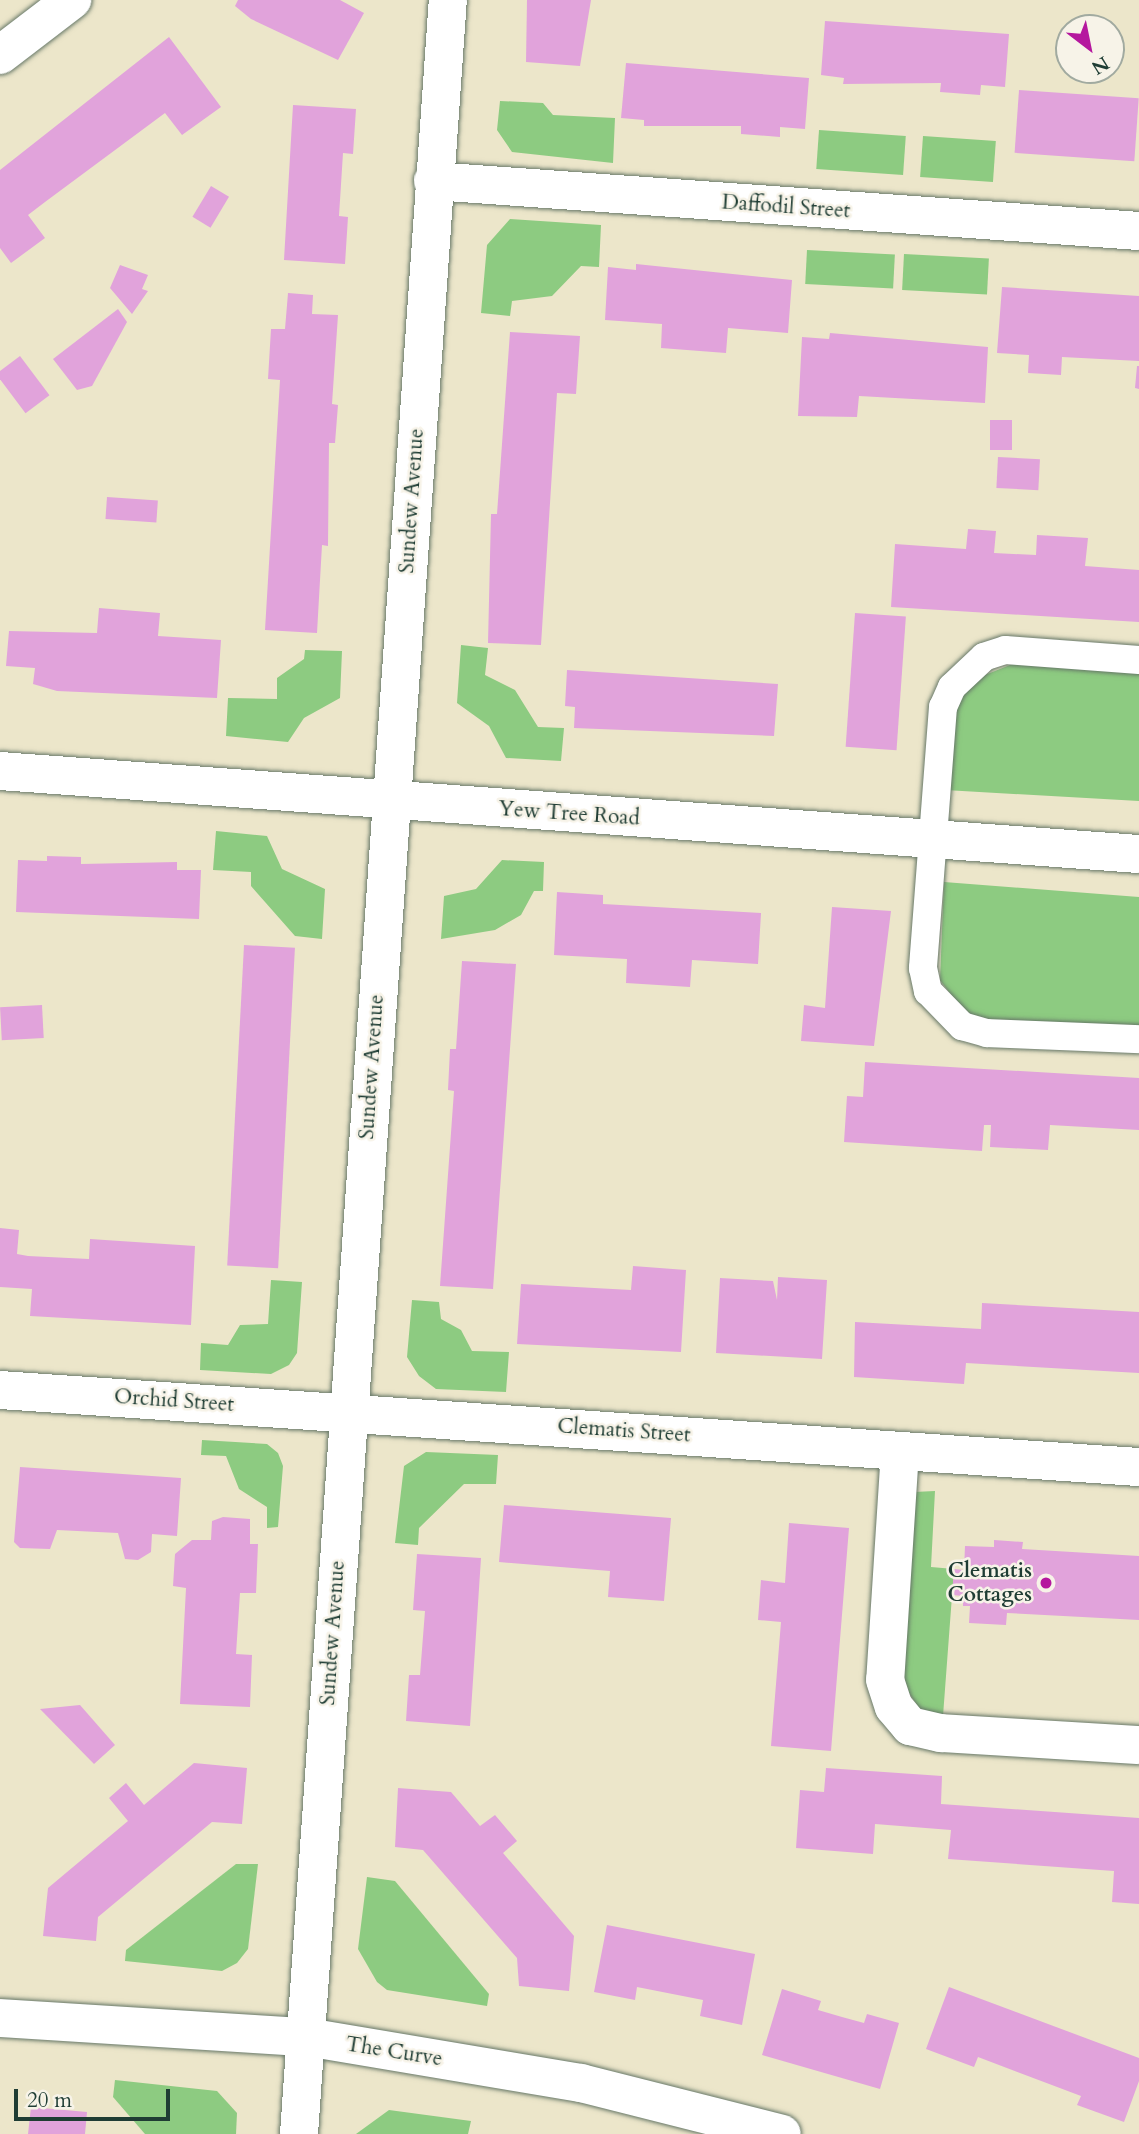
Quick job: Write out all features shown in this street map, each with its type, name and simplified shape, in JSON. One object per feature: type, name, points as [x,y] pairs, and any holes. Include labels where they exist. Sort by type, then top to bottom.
[{"type":"street","points":[[0,55],[72,0]]},
{"type":"street","name":"Sundew Avenue","points":[[299,2134],[433,181],[448,0]]},
{"type":"street","name":"Daffodil Street","points":[[433,181],[1139,231]]},
{"type":"street","name":"Yew Tree Road","points":[[0,771],[391,802],[1139,854]]},
{"type":"street","name":"Orchid Street","points":[[0,1390],[348,1412]]},
{"type":"street","name":"Clematis Street","points":[[348,1412],[1139,1466]]},
{"type":"street","points":[[900,1451],[886,1680],[894,1707],[910,1726],[941,1733],[1139,1745]]},
{"type":"street","name":"The Curve","points":[[0,2018],[306,2037],[581,2083],[782,2134]]},
{"type":"lane","points":[[1139,660],[1005,650],[965,671],[943,707],[923,968],[928,991],[945,1014],[987,1033],[1139,1039]]},
{"type":"green space","points":[[500,101],[543,103],[553,115],[615,118],[613,163],[512,152],[497,130]]},
{"type":"green space","points":[[819,130],[906,136],[903,175],[816,169]]},
{"type":"green space","points":[[923,136],[996,141],[993,182],[920,177]]},
{"type":"green space","points":[[510,219],[601,225],[599,267],[581,266],[552,296],[512,301],[510,316],[481,313],[487,245]]},
{"type":"green space","points":[[807,250],[895,255],[893,289],[805,284]]},
{"type":"green space","points":[[904,254],[989,258],[987,294],[902,290]]},
{"type":"green space","points":[[461,645],[488,648],[485,675],[515,690],[538,727],[564,728],[561,761],[506,758],[489,726],[457,703]]},
{"type":"green space","points":[[305,650],[342,651],[340,698],[304,718],[288,742],[226,736],[228,698],[277,699],[277,678],[304,659]]},
{"type":"green space","points":[[1015,663],[1139,670],[1139,801],[945,790],[949,730],[959,700],[980,677]]},
{"type":"green space","points":[[216,831],[267,836],[282,869],[325,889],[322,939],[295,936],[251,886],[251,872],[213,870]]},
{"type":"green space","points":[[502,860],[544,862],[543,891],[534,891],[521,915],[495,930],[441,939],[444,896],[476,889]]},
{"type":"green space","points":[[944,882],[1139,897],[1139,1031],[970,1020],[940,980]]},
{"type":"green space","points":[[271,1280],[302,1282],[297,1353],[289,1365],[271,1374],[200,1370],[201,1343],[228,1345],[240,1325],[268,1324]]},
{"type":"green space","points":[[412,1300],[439,1302],[441,1319],[461,1330],[472,1351],[509,1352],[506,1392],[436,1389],[419,1376],[407,1357]]},
{"type":"green space","points":[[202,1440],[267,1444],[278,1453],[283,1466],[278,1527],[267,1528],[267,1507],[239,1489],[226,1456],[201,1455]]},
{"type":"green space","points":[[426,1452],[498,1455],[496,1484],[464,1484],[419,1528],[418,1545],[395,1543],[404,1466]]},
{"type":"green space","points":[[935,1491],[931,1567],[954,1569],[943,1716],[921,1711],[901,1681],[914,1492]]},
{"type":"green space","points":[[236,1864],[258,1864],[248,1949],[237,1963],[222,1971],[125,1961],[126,1950]]},
{"type":"green space","points":[[367,1877],[395,1881],[489,1994],[487,2006],[387,1990],[377,1982],[358,1949]]},
{"type":"green space","points":[[115,2080],[217,2091],[237,2113],[236,2134],[145,2134],[113,2097]]},
{"type":"green space","points":[[389,2110],[471,2121],[468,2134],[356,2134]]},
{"type":"building","points":[[238,0],[340,0],[364,13],[338,60],[251,19],[235,6]]},
{"type":"building","points":[[527,0],[591,0],[580,66],[526,62]]},
{"type":"building","points":[[825,21],[1009,34],[1005,87],[981,85],[980,95],[940,92],[941,83],[843,84],[844,78],[821,75]]},
{"type":"building","points":[[169,37],[221,107],[182,135],[165,113],[45,202],[28,215],[45,238],[11,263],[0,248],[0,170]]},
{"type":"building","points":[[626,63],[809,78],[805,129],[780,127],[780,137],[741,134],[741,126],[644,126],[644,120],[621,118]]},
{"type":"building","points":[[1019,90],[1139,98],[1134,161],[1015,153]]},
{"type":"building","points":[[293,105],[356,109],[353,154],[343,153],[339,216],[348,217],[345,264],[284,260]]},
{"type":"building","points":[[211,186],[229,197],[210,228],[192,217]]},
{"type":"building","points":[[636,264],[792,280],[788,333],[728,328],[726,353],[661,348],[662,324],[605,320],[608,267],[636,270]]},
{"type":"building","points":[[120,265],[148,275],[142,289],[148,291],[132,314],[110,288]]},
{"type":"building","points":[[1002,287],[1139,296],[1139,361],[1062,357],[1061,375],[1028,373],[1029,355],[997,353]]},
{"type":"building","points":[[288,293],[313,295],[312,314],[338,315],[332,404],[338,405],[335,443],[329,443],[328,546],[322,545],[317,633],[265,630],[280,380],[268,379],[271,329],[285,329]]},
{"type":"building","points":[[118,309],[127,322],[92,386],[77,390],[53,359]]},
{"type":"building","points":[[510,332],[580,336],[576,394],[557,393],[541,645],[488,643],[491,514],[497,514]]},
{"type":"building","points":[[830,333],[988,347],[985,403],[859,396],[857,417],[798,416],[802,337],[829,339]]},
{"type":"building","points":[[20,356],[49,395],[26,413],[0,379],[0,371]]},
{"type":"building","points":[[1139,366],[1139,389],[1135,388]]},
{"type":"building","points":[[990,420],[1012,420],[1012,450],[990,450]]},
{"type":"building","points":[[998,457],[1040,459],[1038,490],[996,488]]},
{"type":"building","points":[[107,497],[158,501],[156,523],[105,519]]},
{"type":"building","points":[[968,529],[996,531],[994,553],[1036,555],[1037,535],[1088,538],[1085,566],[1139,570],[1139,622],[891,607],[895,544],[966,549]]},
{"type":"building","points":[[99,608],[160,613],[158,636],[221,640],[217,698],[57,691],[33,684],[35,668],[6,666],[9,631],[97,633]]},
{"type":"building","points":[[855,613],[906,617],[897,750],[846,747]]},
{"type":"building","points":[[567,670],[778,684],[774,736],[574,728],[575,707],[565,706]]},
{"type":"building","points":[[47,856],[81,857],[81,864],[177,862],[177,870],[201,870],[199,919],[16,912],[18,860],[47,861]]},
{"type":"building","points":[[557,892],[603,895],[603,904],[761,913],[758,964],[692,960],[690,987],[626,983],[627,959],[554,955]]},
{"type":"building","points":[[832,907],[891,911],[874,1046],[801,1041],[804,1005],[825,1008]]},
{"type":"building","points":[[244,945],[295,948],[278,1268],[227,1266]]},
{"type":"building","points":[[462,961],[516,964],[493,1289],[440,1286],[454,1091],[448,1090],[450,1049],[456,1049]]},
{"type":"building","points":[[42,1005],[44,1038],[2,1040],[0,1007]]},
{"type":"building","points":[[865,1062],[1139,1078],[1139,1130],[1050,1125],[1048,1150],[990,1147],[991,1125],[984,1125],[982,1151],[844,1142],[847,1096],[863,1097]]},
{"type":"building","points":[[0,1228],[19,1230],[17,1254],[28,1256],[89,1259],[90,1239],[195,1246],[191,1325],[30,1316],[32,1289],[0,1287]]},
{"type":"building","points":[[633,1266],[686,1270],[681,1352],[517,1344],[521,1284],[631,1290]]},
{"type":"building","points":[[778,1277],[827,1280],[822,1359],[716,1353],[720,1278],[773,1281],[777,1300]]},
{"type":"building","points":[[982,1303],[1139,1312],[1139,1373],[966,1363],[964,1384],[854,1377],[855,1322],[981,1329]]},
{"type":"building","points":[[20,1467],[181,1478],[177,1536],[152,1534],[151,1552],[138,1560],[125,1559],[118,1533],[57,1530],[50,1549],[20,1548],[14,1542]]},
{"type":"building","points":[[504,1505],[671,1518],[664,1601],[608,1597],[610,1571],[499,1562]]},
{"type":"building","points":[[223,1517],[250,1519],[250,1544],[258,1544],[256,1593],[240,1593],[236,1654],[252,1655],[250,1707],[180,1704],[186,1588],[173,1586],[175,1554],[192,1540],[211,1540],[212,1521]]},
{"type":"building","points":[[789,1523],[849,1528],[831,1751],[771,1746],[781,1622],[758,1620],[761,1580],[785,1583]]},
{"type":"building","name":"Clematis Cottages","points":[[994,1540],[1023,1542],[1022,1549],[1139,1556],[1139,1620],[1007,1613],[1006,1625],[969,1623],[970,1606],[963,1606],[963,1596],[952,1595],[954,1569],[964,1570],[965,1546],[994,1547]]},
{"type":"building","points":[[417,1554],[481,1558],[470,1726],[406,1721],[409,1675],[420,1675],[425,1611],[413,1610]]},
{"type":"building","points":[[80,1705],[115,1745],[94,1764],[40,1709]]},
{"type":"building","points":[[194,1763],[247,1768],[242,1824],[212,1822],[98,1917],[96,1941],[43,1936],[48,1888],[128,1821],[109,1798],[126,1783],[144,1805]]},
{"type":"building","points":[[826,1768],[942,1776],[941,1804],[1139,1818],[1139,1904],[1112,1902],[1114,1871],[948,1859],[951,1830],[875,1824],[873,1854],[796,1848],[800,1790],[824,1792]]},
{"type":"building","points":[[398,1788],[451,1792],[480,1826],[495,1815],[517,1841],[503,1853],[574,1936],[569,1991],[519,1986],[517,1958],[423,1850],[395,1847]]},
{"type":"building","points":[[607,1925],[755,1954],[742,2025],[700,2016],[703,2000],[637,1987],[635,2000],[594,1992]]},
{"type":"building","points":[[949,1987],[1139,2058],[1139,2081],[1124,2122],[1077,2105],[1081,2096],[978,2057],[974,2067],[926,2049]]},
{"type":"building","points":[[782,1989],[821,2001],[818,2010],[842,2017],[864,2023],[867,2014],[899,2023],[880,2089],[762,2055]]},
{"type":"building","points":[[31,2107],[87,2112],[85,2134],[28,2134]]},
{"type":"place","name":"Clematis Cottages","points":[[1046,1583]]}]
